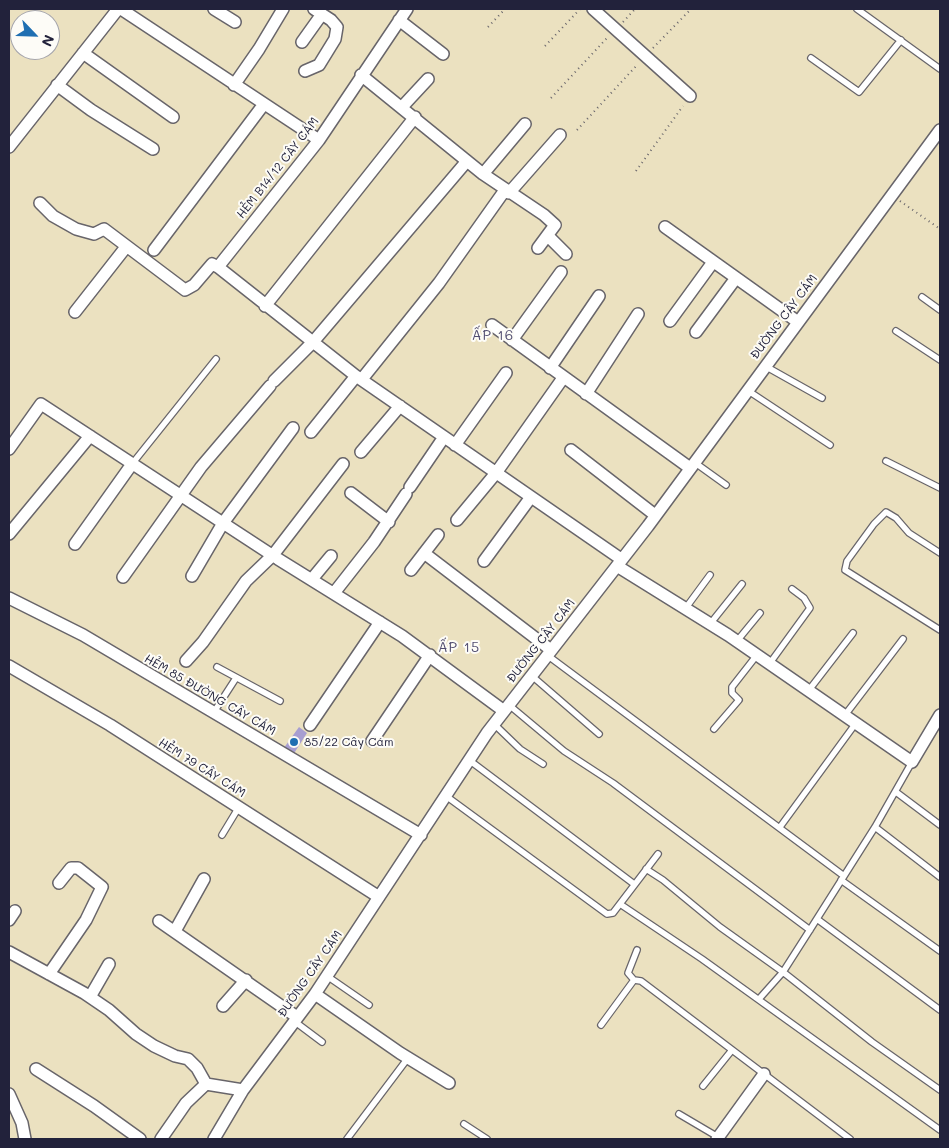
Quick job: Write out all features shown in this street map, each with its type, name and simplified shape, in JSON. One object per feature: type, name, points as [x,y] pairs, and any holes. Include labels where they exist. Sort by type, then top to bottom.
[{"type":"street","points":[[9,147],[119,9],[319,140]]},
{"type":"street","points":[[214,9],[235,22]]},
{"type":"street","points":[[234,85],[259,49],[283,9]]},
{"type":"street","name":"HẺM B14/12 CÂY CÁM","points":[[218,267],[266,204],[319,140],[407,9]]},
{"type":"street","points":[[593,9],[644,57],[690,96]]},
{"type":"street","points":[[302,42],[318,11],[337,27],[335,39],[320,65],[305,71]]},
{"type":"street","points":[[399,20],[443,54]]},
{"type":"street","points":[[83,53],[173,117]]},
{"type":"street","points":[[361,75],[415,117],[466,161],[544,215],[555,225],[538,248]]},
{"type":"street","points":[[402,107],[428,79]]},
{"type":"street","points":[[57,85],[91,110],[153,149]]},
{"type":"street","points":[[154,250],[264,104]]},
{"type":"street","points":[[265,306],[415,117]]},
{"type":"street","points":[[483,174],[525,124]]},
{"type":"street","points":[[311,432],[440,283],[507,191],[560,135]]},
{"type":"street","name":"ĐƯỜNG CÂY CÁM","points":[[214,1139],[243,1090],[327,976],[494,724],[655,515],[892,196],[939,136]]},
{"type":"street","points":[[122,577],[201,467],[272,384],[313,342],[466,161]]},
{"type":"street","points":[[40,203],[53,216],[76,229],[94,234],[104,229],[185,290],[194,285],[212,264],[218,267],[265,306],[359,378],[531,497],[684,609],[736,640],[912,762],[940,715]]},
{"type":"street","points":[[665,227],[798,322]]},
{"type":"street","points":[[548,236],[566,254]]},
{"type":"street","points":[[75,312],[126,246]]},
{"type":"street","points":[[670,321],[713,262]]},
{"type":"street","points":[[512,340],[561,272]]},
{"type":"street","points":[[696,332],[736,278]]},
{"type":"street","points":[[550,368],[599,296]]},
{"type":"street","points":[[586,394],[638,314]]},
{"type":"street","points":[[492,325],[563,378],[692,465]]},
{"type":"street","points":[[455,445],[506,372]]},
{"type":"street","points":[[457,520],[496,474],[563,378]]},
{"type":"street","points":[[9,449],[41,404],[223,523],[430,654],[507,708]]},
{"type":"street","points":[[361,452],[400,406]]},
{"type":"street","points":[[192,576],[223,523],[293,428]]},
{"type":"street","points":[[9,534],[90,436]]},
{"type":"street","points":[[334,593],[389,522],[444,437]]},
{"type":"street","points":[[571,450],[655,515]]},
{"type":"street","points":[[75,544],[132,464]]},
{"type":"street","points":[[186,661],[203,642],[246,581],[273,555],[343,464]]},
{"type":"street","points":[[351,493],[389,522]]},
{"type":"street","points":[[484,561],[531,497]]},
{"type":"street","points":[[411,570],[438,536]]},
{"type":"street","points":[[424,553],[549,652]]},
{"type":"street","points":[[312,579],[331,556]]},
{"type":"street","name":"HẺM 85 ĐƯỜNG CÂY CÁM","points":[[9,598],[83,635],[421,835]]},
{"type":"street","points":[[310,725],[380,622]]},
{"type":"street","points":[[372,741],[430,654]]},
{"type":"street","name":"HẺM 79 CÂY CÁM","points":[[9,666],[110,725],[379,897]]},
{"type":"street","points":[[50,974],[86,920],[102,887],[78,868],[71,868],[59,883]]},
{"type":"street","points":[[175,931],[204,878]]},
{"type":"street","points":[[159,921],[246,980],[296,1019]]},
{"type":"street","points":[[9,952],[90,997],[154,1046],[175,1056],[188,1059],[197,1068],[206,1084]]},
{"type":"street","points":[[90,997],[109,964]]},
{"type":"street","points":[[223,1006],[246,980]]},
{"type":"street","points":[[314,994],[408,1058],[449,1083]]},
{"type":"street","points":[[36,1069],[94,1106],[140,1139]]},
{"type":"street","points":[[719,1139],[764,1074]]},
{"type":"street","points":[[206,1084],[243,1090]]},
{"type":"street","points":[[162,1139],[186,1103],[206,1084]]},
{"type":"street","points":[[9,1094],[22,1123],[25,1139]]},
{"type":"lane","points":[[857,9],[940,69]]},
{"type":"lane","points":[[811,58],[859,92],[901,40]]},
{"type":"lane","points":[[922,297],[940,310]]},
{"type":"lane","points":[[896,331],[940,360]]},
{"type":"lane","points":[[132,464],[216,359]]},
{"type":"lane","points":[[765,366],[822,398]]},
{"type":"lane","points":[[747,390],[830,446]]},
{"type":"lane","points":[[886,461],[940,488]]},
{"type":"lane","points":[[692,465],[726,485]]},
{"type":"lane","points":[[940,552],[909,533],[896,518],[886,512],[874,524],[847,561],[845,570],[940,630]]},
{"type":"lane","points":[[684,609],[710,575]]},
{"type":"lane","points":[[710,624],[742,584]]},
{"type":"lane","points":[[770,663],[810,608],[804,598],[792,588]]},
{"type":"lane","points":[[736,640],[760,613]]},
{"type":"lane","points":[[809,690],[852,633]]},
{"type":"lane","points":[[845,715],[903,639]]},
{"type":"lane","points":[[549,652],[940,951]]},
{"type":"lane","points":[[714,729],[740,700],[732,693],[732,687],[758,655]]},
{"type":"lane","points":[[217,667],[280,701]]},
{"type":"lane","points":[[532,676],[599,734]]},
{"type":"lane","points":[[214,712],[236,678]]},
{"type":"lane","points":[[507,708],[564,751],[613,783],[810,930]]},
{"type":"lane","points":[[780,827],[856,723]]},
{"type":"lane","points":[[494,724],[520,749],[544,764]]},
{"type":"lane","points":[[469,760],[634,884]]},
{"type":"lane","points":[[759,999],[783,972],[875,827],[912,762]]},
{"type":"lane","points":[[896,792],[940,825]]},
{"type":"lane","points":[[445,796],[596,907],[610,914],[620,904],[658,854]]},
{"type":"lane","points":[[222,835],[239,807]]},
{"type":"lane","points":[[875,827],[940,877]]},
{"type":"lane","points":[[646,869],[663,880],[872,1042],[940,1090]]},
{"type":"lane","points":[[620,904],[759,999],[940,1130]]},
{"type":"lane","points":[[817,919],[940,1010]]},
{"type":"lane","points":[[637,950],[628,973],[634,980],[641,981],[850,1139]]},
{"type":"lane","points":[[327,976],[369,1005]]},
{"type":"lane","points":[[601,1025],[634,980]]},
{"type":"lane","points":[[296,1019],[322,1042]]},
{"type":"lane","points":[[704,1086],[732,1050]]},
{"type":"lane","points":[[347,1139],[408,1058]]},
{"type":"lane","points":[[679,1114],[719,1139]]},
{"type":"lane","points":[[464,1124],[488,1139]]},
{"type":"path","points":[[488,27],[505,9]]},
{"type":"path","points":[[546,46],[580,9]]},
{"type":"path","points":[[551,98],[635,9]]},
{"type":"path","points":[[577,130],[690,9]]},
{"type":"path","points":[[636,171],[690,96]]},
{"type":"path","points":[[892,196],[940,229]]},
{"type":"building","name":"85/22 Cây Cám","points":[[299,727],[307,733],[291,758],[281,752]]},
{"type":"place","name":"85/22 Cây Cám","points":[[294,742]]},
{"type":"district","name":"ẤP 16","points":[[493,336]]},
{"type":"district","name":"ẤP 15","points":[[459,648]]}]
